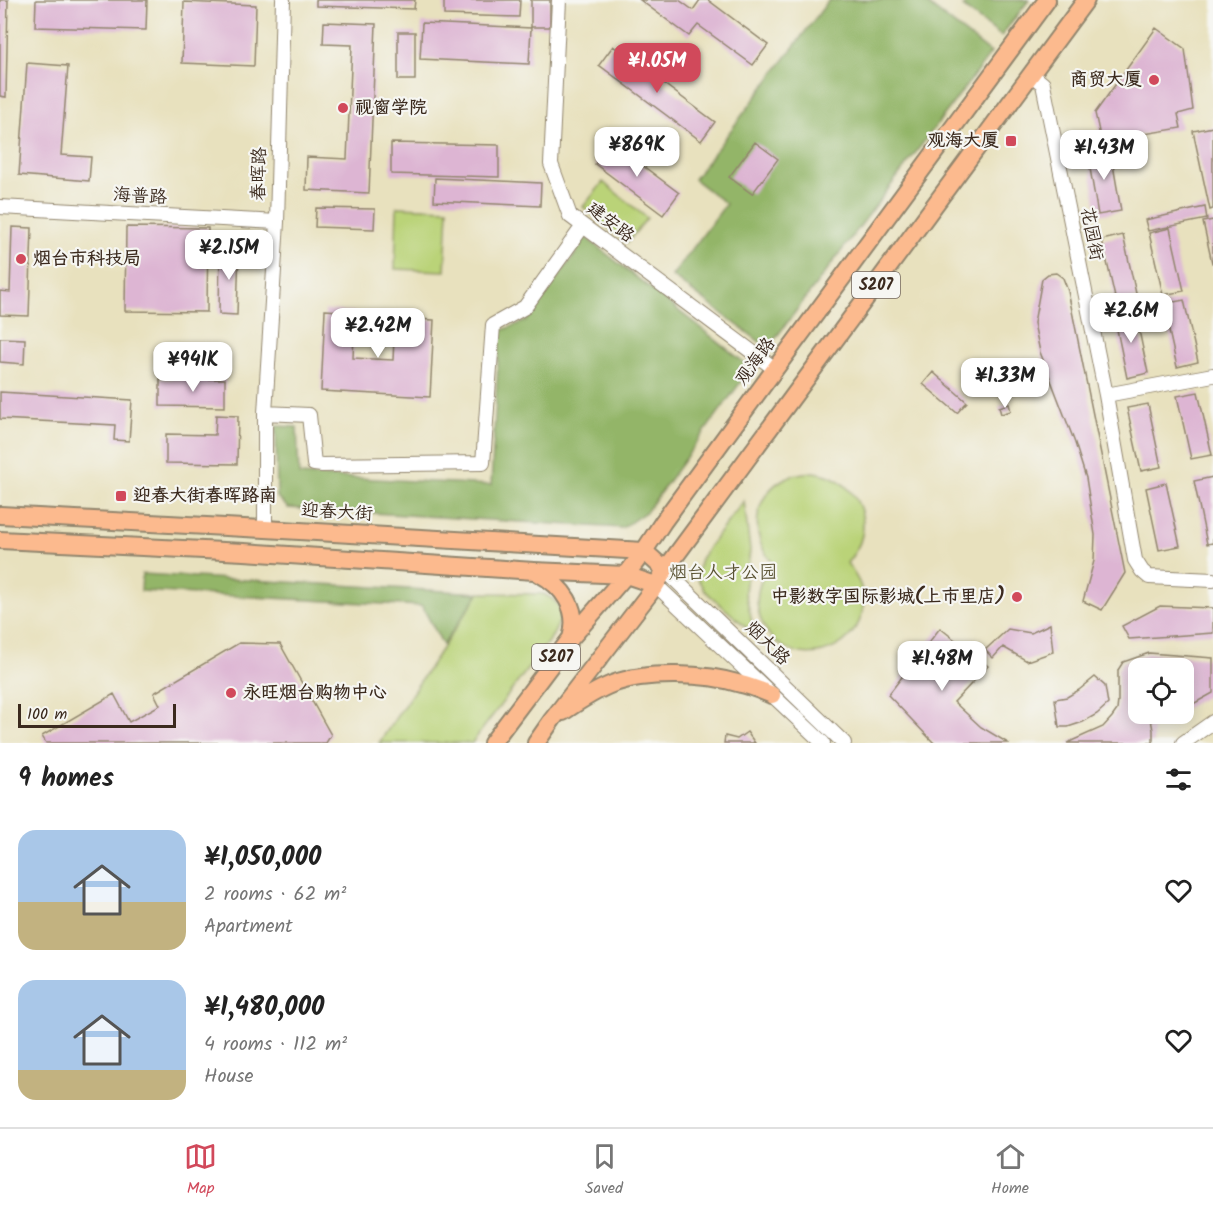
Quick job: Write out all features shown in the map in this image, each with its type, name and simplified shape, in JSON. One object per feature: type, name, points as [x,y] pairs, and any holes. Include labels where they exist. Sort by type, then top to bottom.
[{"type":"main road","name":"观海路","points":[[492,743],[571,638],[644,551],[1047,0]]},
{"type":"main road","name":"S207","points":[[536,743],[656,585],[1086,0]]},
{"type":"main road","name":"迎春大街","points":[[0,515],[644,551]]},
{"type":"main road","points":[[0,540],[626,575],[656,585]]},
{"type":"main road","points":[[644,551],[665,570]]},
{"type":"main road","points":[[534,571],[550,579],[567,598],[574,627],[571,638]]},
{"type":"main road","points":[[552,720],[589,696],[613,684],[640,678],[667,675],[704,676],[741,683],[772,695]]},
{"type":"street","name":"春晖路","points":[[265,529],[265,412],[277,222],[282,0]]},
{"type":"street","name":"建安路","points":[[560,0],[551,164],[570,216],[776,369]]},
{"type":"street","name":"花园街","points":[[1032,75],[1043,84],[1106,396],[1135,560],[1149,577],[1213,580]]},
{"type":"street","name":"海普路","points":[[0,207],[277,222]]},
{"type":"street","points":[[265,412],[309,415],[314,464],[483,463],[493,326],[525,307],[583,226]]},
{"type":"street","points":[[1106,396],[1213,375]]},
{"type":"street","name":"烟大路","points":[[665,570],[844,743]]},
{"type":"street","name":"烟大路","points":[[656,585],[823,743]]},
{"type":"street","points":[[1183,743],[1213,722]]},
{"type":"green space","points":[[829,0],[922,0],[991,53],[768,348],[672,276],[726,204],[694,179]]},
{"type":"green space","points":[[968,0],[1029,0],[1001,36],[963,7]]},
{"type":"green space","points":[[603,182],[647,218],[627,243],[583,207]]},
{"type":"green space","points":[[397,207],[448,209],[445,271],[395,269]]},
{"type":"green space","points":[[584,236],[751,368],[647,511],[622,528],[288,508],[277,497],[276,426],[297,427],[299,475],[491,485],[500,331],[526,321],[576,253]]},
{"type":"green space","points":[[814,472],[840,481],[852,493],[860,509],[863,526],[861,539],[847,563],[861,587],[863,609],[858,624],[849,637],[836,647],[805,654],[789,650],[774,640],[760,618],[757,603],[758,590],[762,578],[773,563],[760,542],[758,519],[760,508],[772,488],[790,476]]},
{"type":"green space","name":"烟台人才公园","points":[[744,501],[750,550],[745,592],[755,635],[704,590],[698,579],[701,559]]},
{"type":"green space","points":[[142,574],[479,593],[443,645],[422,606],[141,591]]},
{"type":"green space","points":[[479,593],[543,594],[559,606],[559,622],[553,635],[472,743],[379,743]]},
{"type":"building","points":[[0,0],[8,0],[6,97],[0,96]]},
{"type":"building","points":[[36,0],[147,0],[146,30],[35,27]]},
{"type":"building","points":[[316,0],[415,0],[414,9],[316,6]]},
{"type":"building","points":[[444,0],[520,0],[519,17],[444,15]]},
{"type":"building","points":[[531,0],[550,0],[550,27],[531,27]]},
{"type":"building","points":[[640,0],[679,0],[693,10],[700,0],[708,0],[768,45],[753,65],[698,25],[689,36]]},
{"type":"building","points":[[184,2],[256,5],[254,66],[182,63]]},
{"type":"building","points":[[324,22],[376,24],[369,193],[306,190],[307,157],[347,159],[352,45],[323,44]]},
{"type":"building","points":[[422,23],[531,28],[529,64],[420,59]]},
{"type":"building","name":"商贸大厦","points":[[1156,28],[1185,49],[1193,110],[1178,114],[1181,128],[1101,141],[1095,113]]},
{"type":"building","points":[[398,32],[415,32],[415,80],[398,80]]},
{"type":"building","points":[[613,46],[715,122],[701,141],[599,65]]},
{"type":"building","points":[[27,63],[68,66],[61,155],[91,157],[89,181],[19,175]]},
{"type":"building","points":[[1213,127],[1213,209],[1210,210],[1193,131]]},
{"type":"building","points":[[611,142],[679,193],[663,215],[595,164]]},
{"type":"building","points":[[755,142],[778,159],[752,194],[729,177]]},
{"type":"building","points":[[391,143],[499,145],[499,177],[391,174]]},
{"type":"building","points":[[1110,147],[1121,211],[1098,215],[1087,151]]},
{"type":"building","points":[[435,178],[541,183],[540,206],[434,201]]},
{"type":"building","points":[[1205,207],[1207,219],[1148,231],[1145,220]]},
{"type":"building","points":[[316,208],[375,209],[374,229],[315,227]]},
{"type":"building","points":[[1213,220],[1213,263],[1212,263],[1203,222]]},
{"type":"building","name":"烟台市科技局","points":[[12,227],[32,228],[29,316],[0,315],[0,291],[10,292]]},
{"type":"building","points":[[126,227],[208,228],[207,312],[125,311]]},
{"type":"building","points":[[1170,228],[1184,291],[1163,295],[1149,233]]},
{"type":"building","points":[[1123,235],[1137,298],[1116,302],[1102,240]]},
{"type":"building","points":[[220,248],[239,249],[237,315],[219,314]]},
{"type":"building","points":[[1056,273],[1063,278],[1068,291],[1125,573],[1102,610],[1083,601],[1094,561],[1095,535],[1086,478],[1040,352],[1034,323],[1042,279],[1048,274]]},
{"type":"building","points":[[1184,300],[1198,362],[1177,367],[1163,304]]},
{"type":"building","points":[[325,310],[355,312],[353,358],[393,360],[395,318],[434,320],[430,397],[321,391]]},
{"type":"building","points":[[1135,311],[1148,373],[1127,378],[1114,315]]},
{"type":"building","points":[[0,338],[25,339],[24,364],[0,362]]},
{"type":"building","points":[[933,372],[967,402],[957,413],[923,384]]},
{"type":"building","points":[[160,379],[225,379],[225,407],[160,406]]},
{"type":"building","points":[[0,392],[132,400],[129,441],[114,440],[115,425],[0,419]]},
{"type":"building","points":[[1198,392],[1212,455],[1191,459],[1177,396]]},
{"type":"building","points":[[1009,404],[1011,411],[1001,414],[999,407]]},
{"type":"building","points":[[1148,404],[1161,467],[1141,471],[1127,408]]},
{"type":"building","points":[[216,415],[238,416],[237,464],[166,463],[166,434],[215,435]]},
{"type":"building","points":[[1213,477],[1213,543],[1207,544],[1194,481]]},
{"type":"building","points":[[1166,483],[1180,546],[1159,550],[1146,488]]},
{"type":"building","points":[[1160,606],[1213,608],[1213,633],[1129,639],[1122,626]]},
{"type":"building","points":[[1050,624],[1053,652],[1027,661],[1003,647],[993,658],[985,650],[1008,629],[1031,633]]},
{"type":"building","points":[[940,628],[988,666],[954,702],[981,727],[1008,743],[934,743],[888,695]]},
{"type":"building","name":"永旺烟台购物中心","points":[[239,643],[280,644],[331,735],[326,743],[46,743],[42,736],[114,694],[129,722],[160,705],[154,693]]},
{"type":"building","points":[[1149,653],[1213,658],[1213,693],[1194,703],[1194,658],[1135,658]]},
{"type":"building","points":[[1128,660],[1128,724],[1152,724],[1153,743],[1067,743],[1103,727],[1117,710],[1118,670],[1123,662]]},
{"type":"building","points":[[1095,677],[1105,686],[1108,704],[1083,722],[1068,727],[1059,727],[1055,699],[1067,697]]},
{"type":"building","points":[[747,732],[755,743],[724,743],[725,736],[737,739]]},
{"type":"place","name":"商贸大厦","points":[[1154,80]]},
{"type":"place","name":"视窗学院","points":[[343,108]]},
{"type":"place","name":"观海大厦","points":[[1011,141]]},
{"type":"place","name":"烟台市科技局","points":[[21,259]]},
{"type":"place","name":"迎春大街春晖路南","points":[[121,496]]},
{"type":"place","name":"中影数字国际影城(上市里店)","points":[[1017,597]]},
{"type":"place","name":"永旺烟台购物中心","points":[[231,693]]}]
